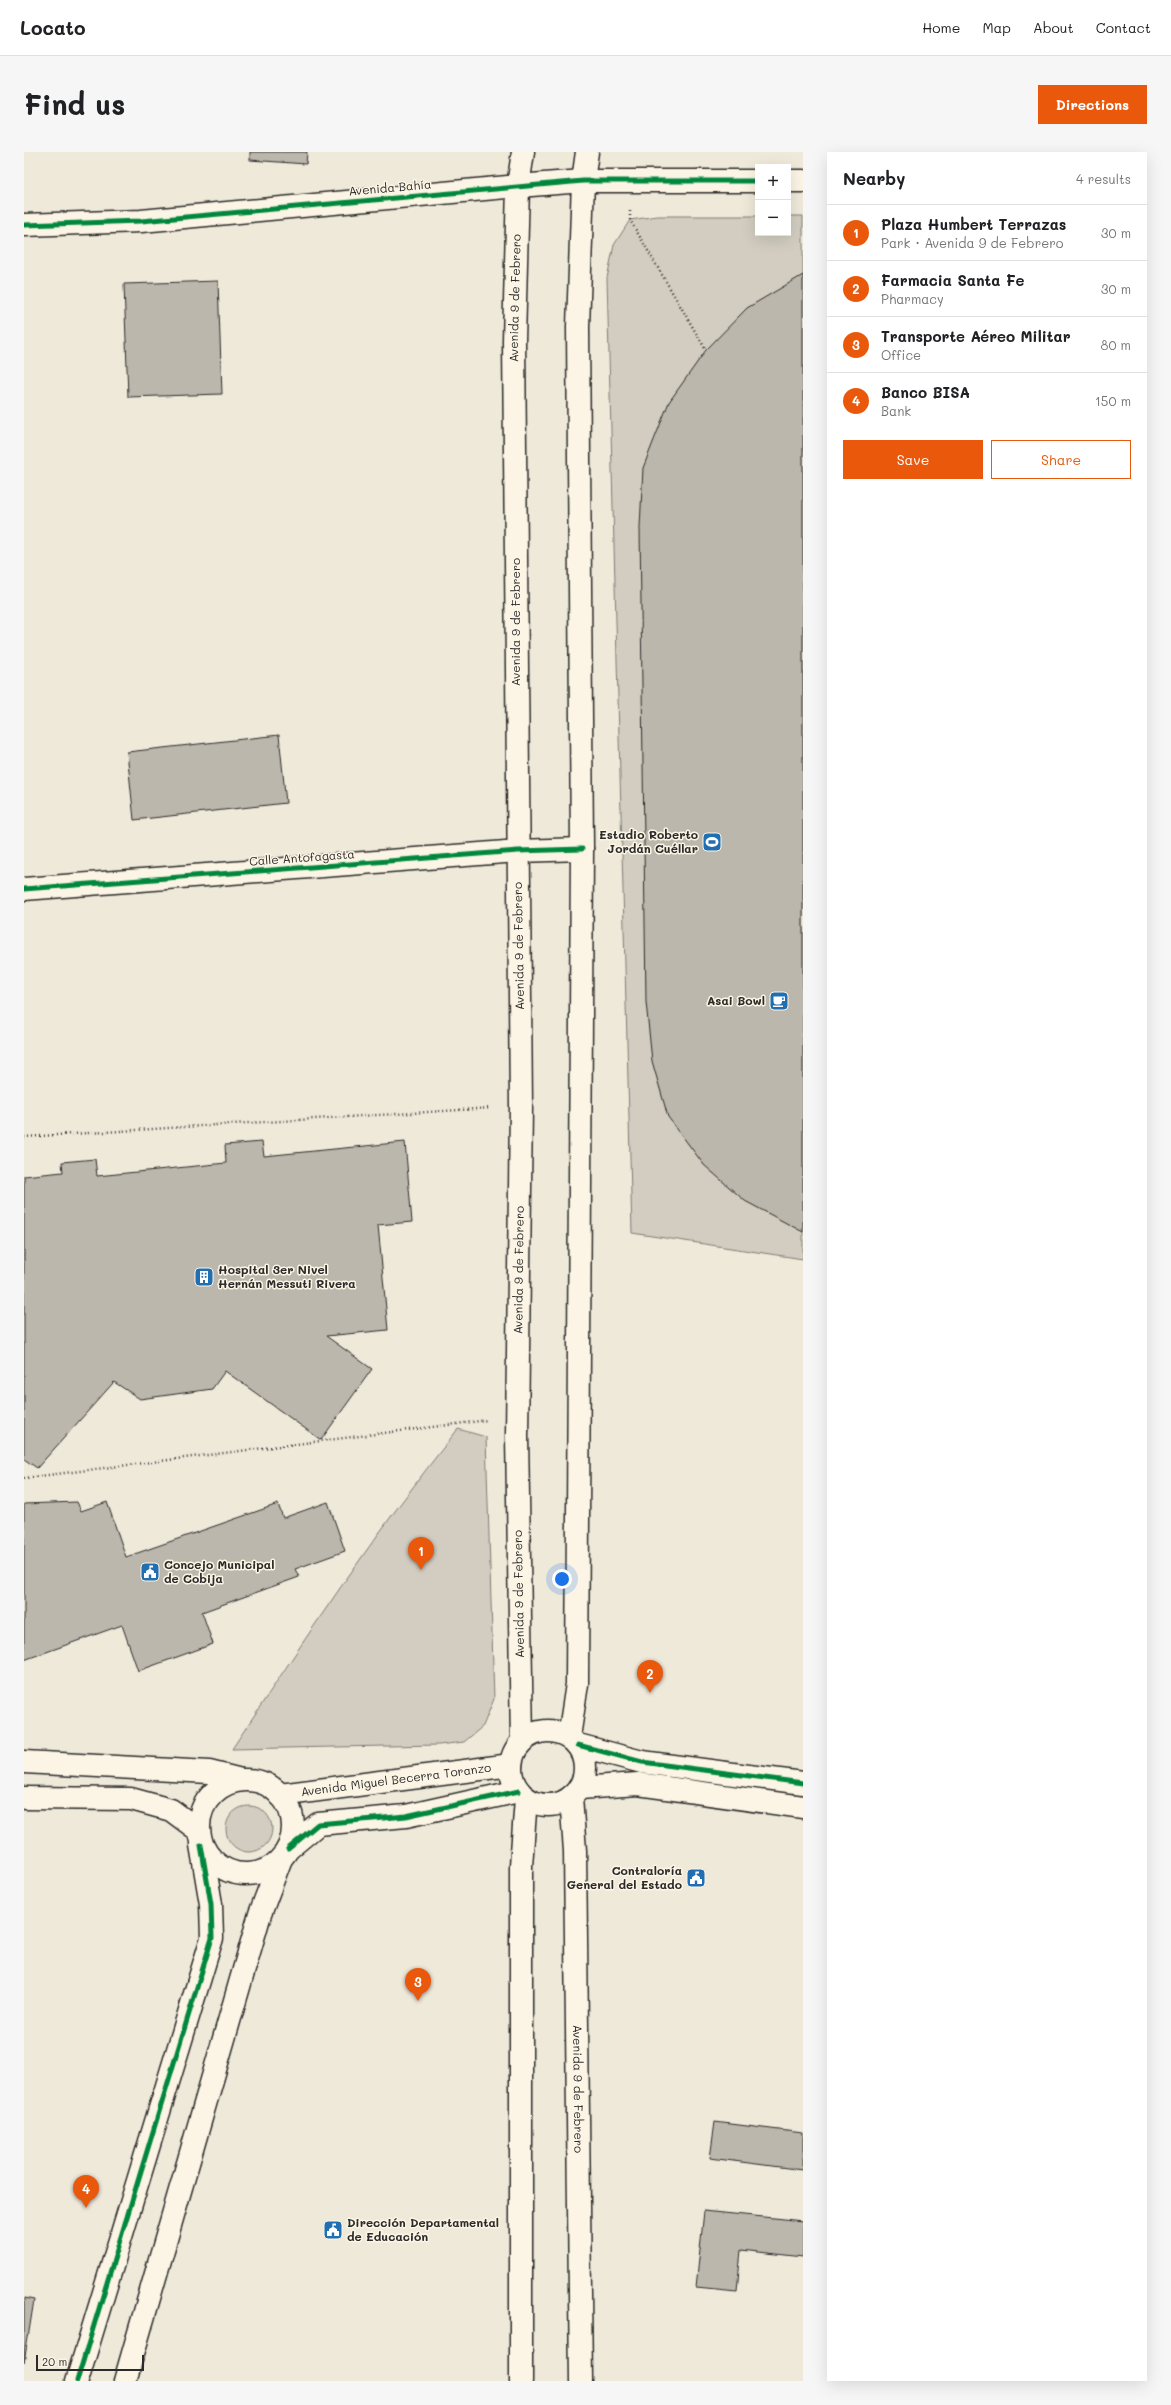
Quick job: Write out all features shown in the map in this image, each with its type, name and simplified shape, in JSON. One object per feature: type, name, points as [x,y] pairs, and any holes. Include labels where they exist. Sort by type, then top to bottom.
[{"type":"main road","name":"Avenida 9 de Febrero","points":[[522,1741],[517,1416],[521,1106],[514,341],[518,186],[523,152]]},
{"type":"main road","points":[[575,1793],[584,1778],[586,1767],[584,1755],[574,1741],[577,1684],[582,849],[578,327],[583,180],[587,152]]},
{"type":"main road","name":"Avenida Bahía","points":[[24,225],[141,221],[583,180],[755,180]]},
{"type":"main road","points":[[791,181],[803,181]]},
{"type":"main road","name":"Calle Antofagasta","points":[[24,889],[518,851],[582,849]]},
{"type":"main road","points":[[803,1783],[642,1762],[574,1741],[558,1731],[545,1730],[532,1734],[522,1741],[515,1751],[511,1765],[512,1779],[523,1794],[537,1803],[549,1805],[561,1802],[575,1793],[638,1784],[803,1807]]},
{"type":"main road","points":[[24,1762],[209,1772],[241,1780],[255,1781],[269,1786],[280,1795],[289,1807],[293,1820],[293,1835],[260,1914],[125,2381]]},
{"type":"main road","name":"Avenida Miguel Becerra Toranzo","points":[[280,1795],[511,1765]]},
{"type":"main road","points":[[77,2381],[212,1938],[212,1904],[199,1837],[199,1816],[205,1802],[221,1787],[241,1780]]},
{"type":"main road","name":"Avenida 9 de Febrero","points":[[575,1793],[581,2381]]},
{"type":"main road","points":[[24,1798],[131,1799],[171,1810],[199,1837],[209,1858],[221,1868],[236,1874],[252,1874],[267,1870],[318,1824],[406,1816],[523,1794]]},
{"type":"main road","points":[[521,2381],[521,1866],[523,1794]]},
{"type":"path","points":[[632,180],[630,220],[706,350]]},
{"type":"path","points":[[24,1137],[521,1106]]},
{"type":"path","points":[[24,1478],[517,1416]]},
{"type":"shaded area","name":"Estadio Roberto Jordán Cuéllar","points":[[657,216],[755,216],[755,236],[791,236],[791,216],[803,216],[803,1259],[632,1233],[607,278],[614,245],[630,220]]},
{"type":"shaded area","points":[[458,1429],[486,1437],[494,1699],[483,1726],[464,1742],[439,1745],[232,1749],[369,1546]]},
{"type":"shaded area","points":[[245,1806],[253,1806],[262,1810],[268,1816],[272,1829],[268,1842],[262,1848],[253,1852],[245,1852],[236,1848],[230,1842],[226,1833],[226,1825],[230,1816],[236,1810]]},
{"type":"building","points":[[250,152],[307,152],[306,164],[250,160]]},
{"type":"building","name":"Estadio Roberto Jordán Cuéllar","points":[[803,275],[803,1232],[745,1201],[704,1165],[668,1117],[652,1061],[646,1002],[640,527],[643,468],[669,402],[706,350],[747,308]]},
{"type":"building","points":[[218,281],[222,394],[128,397],[124,284]]},
{"type":"building","points":[[279,735],[286,803],[134,820],[127,752]]},
{"type":"building","name":"Hospital 3er Nivel Hernán Messuti Rivera","points":[[262,1142],[264,1156],[405,1142],[412,1222],[378,1225],[388,1330],[326,1336],[372,1369],[321,1440],[225,1371],[212,1389],[140,1399],[114,1382],[37,1468],[24,1459],[24,1176],[63,1172],[62,1162],[95,1159],[97,1176],[226,1163],[225,1145]]},
{"type":"building","points":[[77,1502],[81,1511],[107,1502],[126,1557],[278,1504],[283,1518],[328,1502],[345,1551],[295,1569],[299,1577],[202,1612],[213,1644],[138,1671],[122,1625],[24,1660],[24,1504]]},
{"type":"building","points":[[715,2122],[803,2133],[803,2170],[710,2158]]},
{"type":"building","points":[[704,2211],[803,2221],[803,2257],[741,2250],[737,2291],[696,2287]]},
{"type":"building","points":[[24,2298],[34,2300],[24,2363]]},
{"type":"cycle path","points":[[24,225],[141,221],[583,181],[755,181]]},
{"type":"cycle path","points":[[24,889],[518,851],[582,849]]},
{"type":"cycle path","points":[[578,1745],[642,1762],[803,1783]]},
{"type":"cycle path","points":[[288,1849],[318,1824],[406,1816],[519,1791]]},
{"type":"cycle path","points":[[77,2381],[212,1938],[211,1904],[201,1845]]},
{"type":"place","name":"Estadio Roberto Jordán Cuéllar","points":[[712,842]]},
{"type":"place","name":"Asai Bowl","points":[[779,1001]]},
{"type":"place","name":"Hospital 3er Nivel Hernán Messuti Rivera","points":[[204,1277]]},
{"type":"place","name":"Plaza Humbert Terrazas","points":[[421,1570]]},
{"type":"place","name":"Concejo Municipal de Cobija","points":[[150,1572]]},
{"type":"place","name":"Farmacia Santa Fe","points":[[650,1693]]},
{"type":"place","name":"Contraloría General del Estado","points":[[696,1878]]},
{"type":"place","name":"Transporte Aéreo Militar","points":[[418,2001]]},
{"type":"place","name":"Banco BISA","points":[[86,2208]]},
{"type":"place","name":"Dirección Departamental de Educación","points":[[333,2230]]}]
